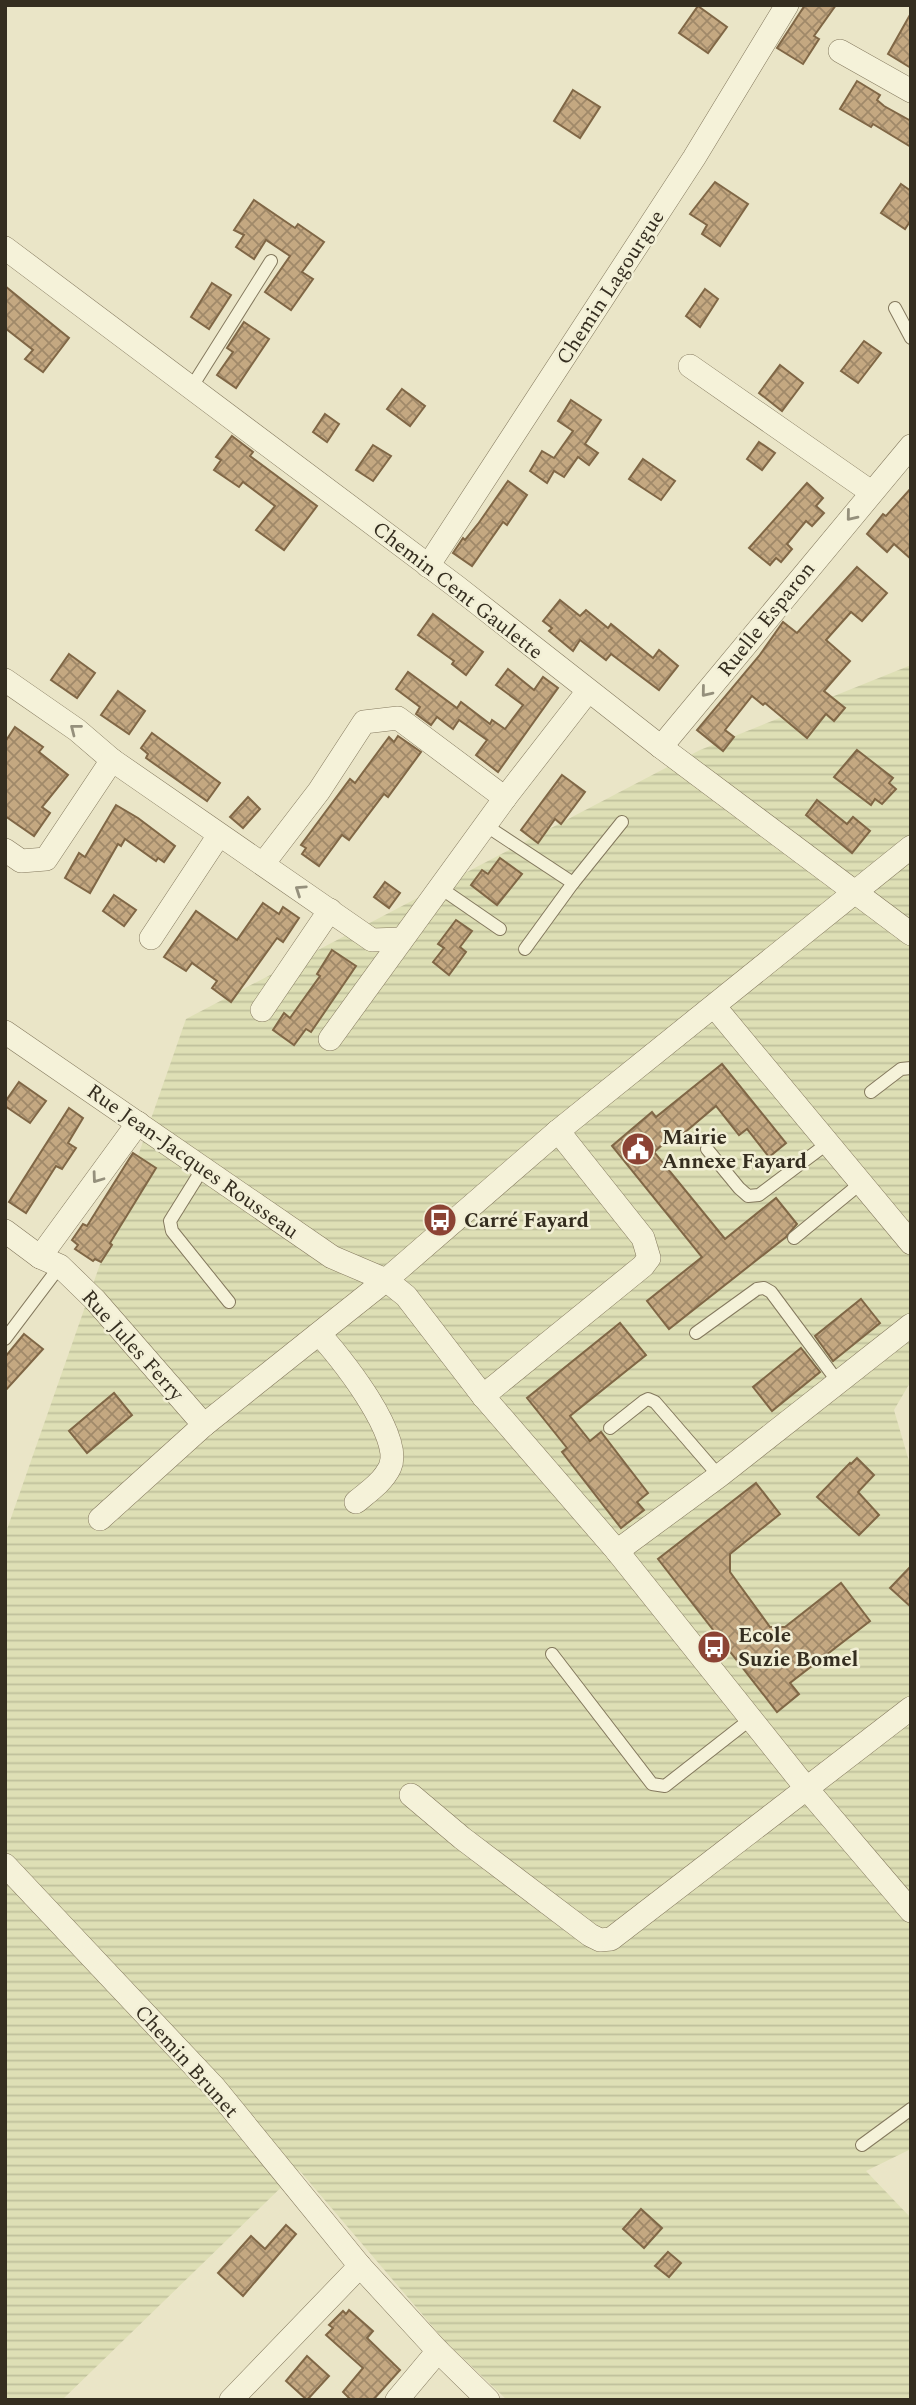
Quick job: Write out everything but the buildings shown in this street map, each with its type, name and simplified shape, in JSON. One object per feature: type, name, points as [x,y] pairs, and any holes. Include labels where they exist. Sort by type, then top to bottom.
[{"type":"street","name":"Chemin Lagourgue","points":[[428,566],[694,158],[787,5]]},
{"type":"street","points":[[841,51],[911,91]]},
{"type":"street","name":"Chemin Cent Gaulette","points":[[5,248],[911,934]]},
{"type":"street","points":[[690,366],[871,492]]},
{"type":"street","name":"Ruelle Esparon","points":[[661,747],[911,446]]},
{"type":"street","points":[[5,680],[77,730],[111,760],[372,940],[402,939]]},
{"type":"street","points":[[330,1039],[439,887],[588,691]]},
{"type":"street","points":[[262,864],[319,791],[364,722],[398,719],[505,798]]},
{"type":"street","points":[[5,850],[21,861],[46,859],[111,760]]},
{"type":"street","points":[[151,938],[219,835]]},
{"type":"street","points":[[100,1519],[204,1425],[386,1280],[558,1131],[911,847]]},
{"type":"street","points":[[262,1010],[330,910]]},
{"type":"street","points":[[714,1006],[911,1243]]},
{"type":"street","name":"Rue Jean-Jacques Rousseau","points":[[5,1032],[332,1257],[386,1280],[406,1296],[483,1396],[617,1551],[807,1789],[911,1911]]},
{"type":"street","points":[[50,1261],[138,1123]]},
{"type":"street","points":[[483,1396],[643,1266],[649,1258],[643,1238],[558,1131]]},
{"type":"street","name":"Rue Jules Ferry","points":[[5,1231],[50,1261],[95,1300],[204,1425]]},
{"type":"street","points":[[617,1551],[719,1476],[911,1325]]},
{"type":"street","points":[[319,1334],[354,1375],[392,1447],[391,1465],[387,1472],[356,1502]]},
{"type":"street","points":[[411,1795],[462,1838],[590,1934],[600,1940],[611,1939],[911,1708]]},
{"type":"street","name":"Chemin Brunet","points":[[5,1866],[215,2088],[360,2266],[438,2351],[488,2400]]},
{"type":"street","points":[[231,2400],[360,2266]]},
{"type":"street","points":[[397,2400],[438,2351]]},
{"type":"lane","points":[[191,388],[271,261]]},
{"type":"lane","points":[[895,308],[911,338]]},
{"type":"lane","points":[[525,949],[622,822]]},
{"type":"lane","points":[[485,825],[573,883]]},
{"type":"lane","points":[[439,887],[500,929]]},
{"type":"lane","points":[[871,1092],[901,1069],[911,1068]]},
{"type":"lane","points":[[707,1149],[748,1196],[759,1195],[828,1143]]},
{"type":"lane","points":[[202,1168],[170,1221],[172,1231],[229,1302]]},
{"type":"lane","points":[[794,1238],[861,1183]]},
{"type":"lane","points":[[5,1339],[50,1261]]},
{"type":"lane","points":[[696,1332],[757,1289],[764,1288],[771,1292],[838,1382]]},
{"type":"lane","points":[[610,1428],[644,1401],[648,1399],[655,1402],[719,1476]]},
{"type":"lane","points":[[552,1654],[652,1784],[658,1786],[665,1786],[752,1718]]},
{"type":"lane","points":[[862,2144],[911,2109]]},
{"type":"green space","points":[[911,665],[911,1381],[894,1410],[911,1468],[911,2149],[866,2171],[911,2218],[911,2400],[507,2400],[445,2341],[299,2170],[62,2400],[5,2400],[5,1535],[186,1019],[700,750]]},
{"type":"place","name":"Mairie Annexe Fayard","points":[[638,1149]]},
{"type":"place","name":"Carré Fayard","points":[[440,1220]]},
{"type":"place","name":"Ecole Suzie Bomel","points":[[714,1647]]}]
